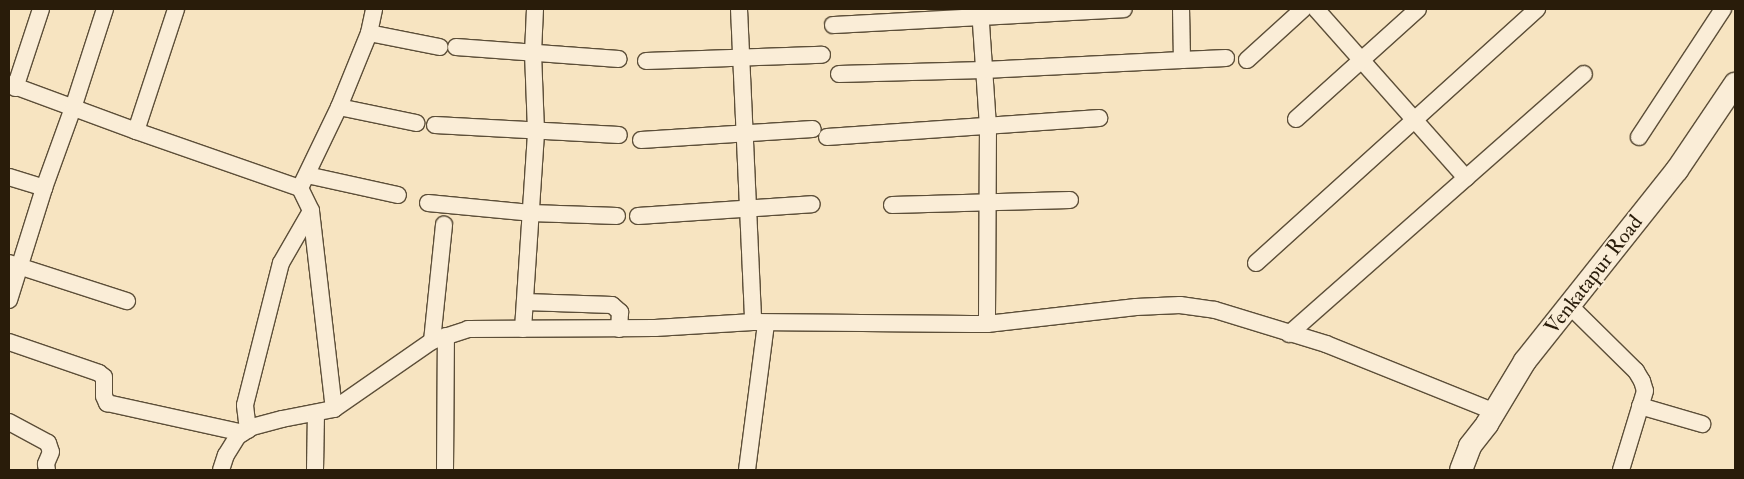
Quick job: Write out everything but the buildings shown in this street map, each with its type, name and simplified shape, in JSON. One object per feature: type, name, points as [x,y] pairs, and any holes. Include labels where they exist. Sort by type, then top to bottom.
[{"type":"street","points":[[41,9],[12,86],[136,131],[304,181],[398,195]]},
{"type":"street","points":[[9,300],[13,265],[73,108],[105,9]]},
{"type":"street","points":[[136,131],[176,9]]},
{"type":"street","points":[[334,410],[311,211],[304,181],[339,106],[369,33],[374,9]]},
{"type":"street","points":[[523,329],[536,131],[533,53],[535,9]]},
{"type":"street","points":[[739,9],[748,209],[760,323],[746,470]]},
{"type":"street","points":[[832,25],[981,13],[1124,9]]},
{"type":"street","points":[[1181,9],[1182,60]]},
{"type":"street","points":[[1247,60],[1303,9]]},
{"type":"street","points":[[1316,9],[1466,178]]},
{"type":"street","points":[[1296,119],[1418,9]]},
{"type":"street","points":[[1256,263],[1537,9]]},
{"type":"street","points":[[1639,137],[1723,9]]},
{"type":"street","points":[[981,13],[988,125],[987,324]]},
{"type":"street","points":[[369,33],[448,47],[619,59]]},
{"type":"street","points":[[646,62],[822,55]]},
{"type":"street","points":[[838,74],[984,70],[1226,58]]},
{"type":"street","points":[[1289,334],[1584,74]]},
{"type":"street","name":"Venkatapur Road","points":[[1460,470],[1470,446],[1525,361],[1677,170],[1735,84]]},
{"type":"street","points":[[339,106],[416,123]]},
{"type":"street","points":[[641,140],[744,134],[820,133],[988,125],[1099,118]]},
{"type":"street","points":[[435,125],[619,135]]},
{"type":"street","points":[[9,177],[44,188]]},
{"type":"street","points":[[892,205],[1070,200]]},
{"type":"street","points":[[428,202],[531,213],[617,216]]},
{"type":"street","points":[[638,216],[812,204]]},
{"type":"street","points":[[246,431],[244,405],[281,263],[311,211]]},
{"type":"street","points":[[444,225],[439,339],[445,470]]},
{"type":"street","points":[[13,265],[127,301]]},
{"type":"street","points":[[525,302],[612,304],[620,312],[619,328]]},
{"type":"street","points":[[221,470],[226,455],[238,436],[246,431],[282,419],[334,410],[439,339],[468,329],[619,328],[831,322],[987,324],[1136,307],[1180,305],[1215,310],[1326,344],[1490,417],[1482,449],[1474,470]]},
{"type":"street","points":[[1570,306],[1636,371],[1645,391],[1621,470]]},
{"type":"street","points":[[9,342],[99,372],[104,377],[106,403],[246,431]]},
{"type":"street","points":[[1640,406],[1702,424]]},
{"type":"street","points":[[315,470],[316,414]]},
{"type":"street","points":[[9,422],[48,443],[51,452],[46,464],[47,470]]}]
